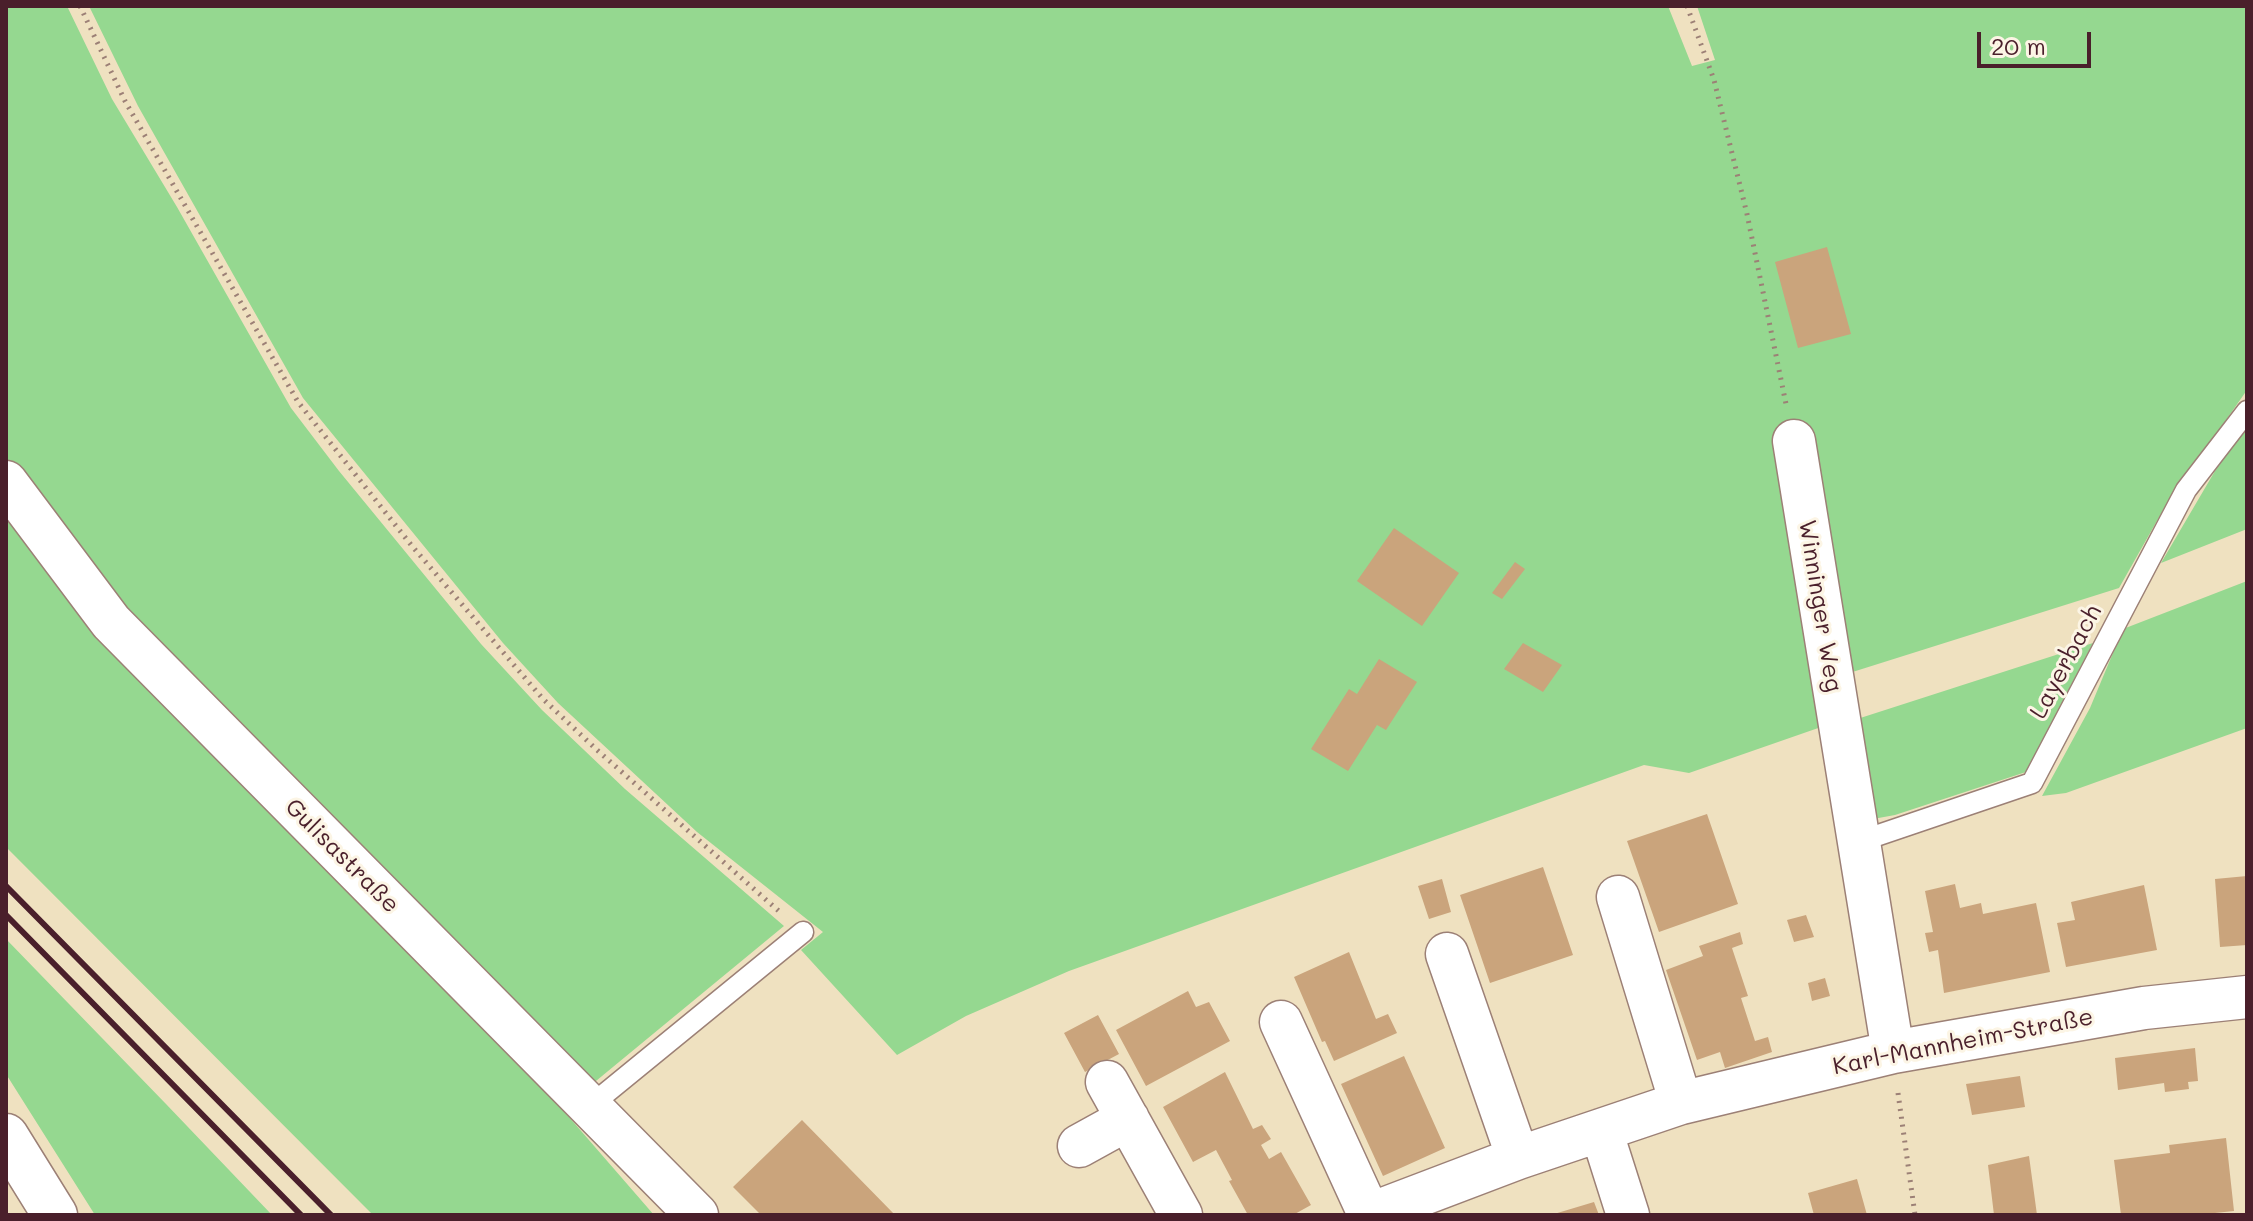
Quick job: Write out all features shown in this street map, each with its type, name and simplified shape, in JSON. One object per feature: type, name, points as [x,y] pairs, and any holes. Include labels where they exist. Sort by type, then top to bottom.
[{"type":"main road","points":[[6,1136],[55,1215]]},
{"type":"street","name":"Winninger Weg","points":[[1794,441],[1893,1052]]},
{"type":"street","name":"Gulisastraße","points":[[6,482],[111,622],[697,1215]]},
{"type":"street","points":[[1618,897],[1681,1103]]},
{"type":"street","points":[[1447,954],[1518,1158]]},
{"type":"street","name":"Karl-Mannheim-Straße","points":[[1281,1022],[1368,1215],[1518,1158],[1681,1103],[1893,1052],[2144,1008],[2247,997]]},
{"type":"street","points":[[1107,1082],[1181,1215]]},
{"type":"street","points":[[1079,1146],[1128,1119]]},
{"type":"street","points":[[1601,1130],[1628,1215]]},
{"type":"lane","name":"Layerbach","points":[[1858,842],[2032,783],[2186,490],[2247,411]]},
{"type":"lane","points":[[590,1106],[803,932]]},
{"type":"path","points":[[80,6],[125,101],[298,402],[412,546],[543,699],[803,932]]},
{"type":"path","points":[[1687,6],[1714,80],[1747,214],[1794,441]]},
{"type":"path","points":[[1893,1052],[1915,1215]]},
{"type":"green space","points":[[6,6],[67,6],[112,99],[291,408],[481,644],[542,710],[625,789],[784,926],[562,1109],[654,1215],[373,1215],[6,847]]},
{"type":"green space","points":[[89,6],[1668,6],[1692,66],[1715,60],[1697,6],[2247,6],[2247,390],[2175,489],[2119,588],[1843,675],[1824,726],[1689,773],[1644,765],[1069,971],[966,1016],[897,1055],[801,950],[823,932],[697,832],[558,703],[503,643],[303,398],[138,106]]},
{"type":"green space","points":[[2247,426],[2247,529],[2161,563],[2215,471]]},
{"type":"green space","points":[[2247,581],[2247,728],[2066,793],[2042,796],[2090,708],[2123,629]]},
{"type":"green space","points":[[2093,643],[2026,772],[1895,815],[1873,819],[1851,721]]},
{"type":"green space","points":[[6,939],[272,1215],[95,1215],[6,1074]]},
{"type":"building","points":[[1827,247],[1851,334],[1798,348],[1775,262]]},
{"type":"building","points":[[1394,528],[1459,573],[1422,626],[1357,581]]},
{"type":"building","points":[[1515,562],[1525,569],[1502,599],[1492,593]]},
{"type":"building","points":[[1523,643],[1562,665],[1543,692],[1504,669]]},
{"type":"building","points":[[1379,659],[1417,682],[1386,730],[1377,725],[1348,771],[1311,749],[1349,689],[1357,694]]},
{"type":"building","points":[[1707,814],[1738,904],[1659,932],[1627,841]]},
{"type":"building","points":[[1543,867],[1573,955],[1490,983],[1460,895]]},
{"type":"building","points":[[2247,876],[2247,945],[2220,947],[2215,879]]},
{"type":"building","points":[[1442,879],[1451,912],[1429,919],[1418,886]]},
{"type":"building","points":[[1955,884],[1960,908],[1981,903],[1983,914],[2036,903],[2050,972],[1944,993],[1938,950],[1929,952],[1925,933],[1933,932],[1925,891]]},
{"type":"building","points":[[2144,885],[2157,950],[2066,967],[2057,923],[2075,920],[2071,902]]},
{"type":"building","points":[[1806,915],[1814,937],[1794,942],[1787,920]]},
{"type":"building","points":[[1740,932],[1743,944],[1732,948],[1748,996],[1741,998],[1755,1041],[1768,1037],[1772,1052],[1725,1068],[1720,1052],[1697,1060],[1666,970],[1703,956],[1699,946]]},
{"type":"building","points":[[1349,952],[1376,1019],[1388,1014],[1397,1033],[1334,1061],[1325,1041],[1322,1042],[1294,977]]},
{"type":"building","points":[[1825,978],[1830,996],[1812,1001],[1808,983]]},
{"type":"building","points":[[1188,991],[1196,1007],[1209,1002],[1230,1041],[1146,1086],[1116,1030]]},
{"type":"building","points":[[1098,1015],[1119,1054],[1085,1072],[1064,1033]]},
{"type":"building","points":[[2195,1048],[2198,1081],[2188,1082],[2189,1089],[2165,1092],[2164,1083],[2118,1090],[2115,1058]]},
{"type":"building","points":[[1404,1056],[1445,1148],[1383,1176],[1341,1084]]},
{"type":"building","points":[[1225,1072],[1253,1129],[1262,1125],[1271,1139],[1261,1145],[1269,1159],[1281,1152],[1311,1205],[1293,1215],[1248,1215],[1216,1150],[1193,1162],[1163,1107]]},
{"type":"building","points":[[2020,1076],[2025,1107],[1972,1115],[1966,1084]]},
{"type":"building","points":[[802,1120],[895,1215],[761,1215],[733,1187]]},
{"type":"building","points":[[2226,1138],[2234,1211],[2196,1215],[2121,1215],[2114,1160],[2170,1153],[2169,1145]]},
{"type":"building","points":[[2029,1156],[2037,1215],[1994,1215],[1988,1165]]},
{"type":"building","points":[[1857,1179],[1867,1215],[1814,1215],[1808,1193]]},
{"type":"building","points":[[1594,1202],[1599,1215],[1554,1215],[1554,1214]]},
{"type":"railway","points":[[6,886],[331,1215]]},
{"type":"railway","points":[[6,915],[301,1215]]}]
